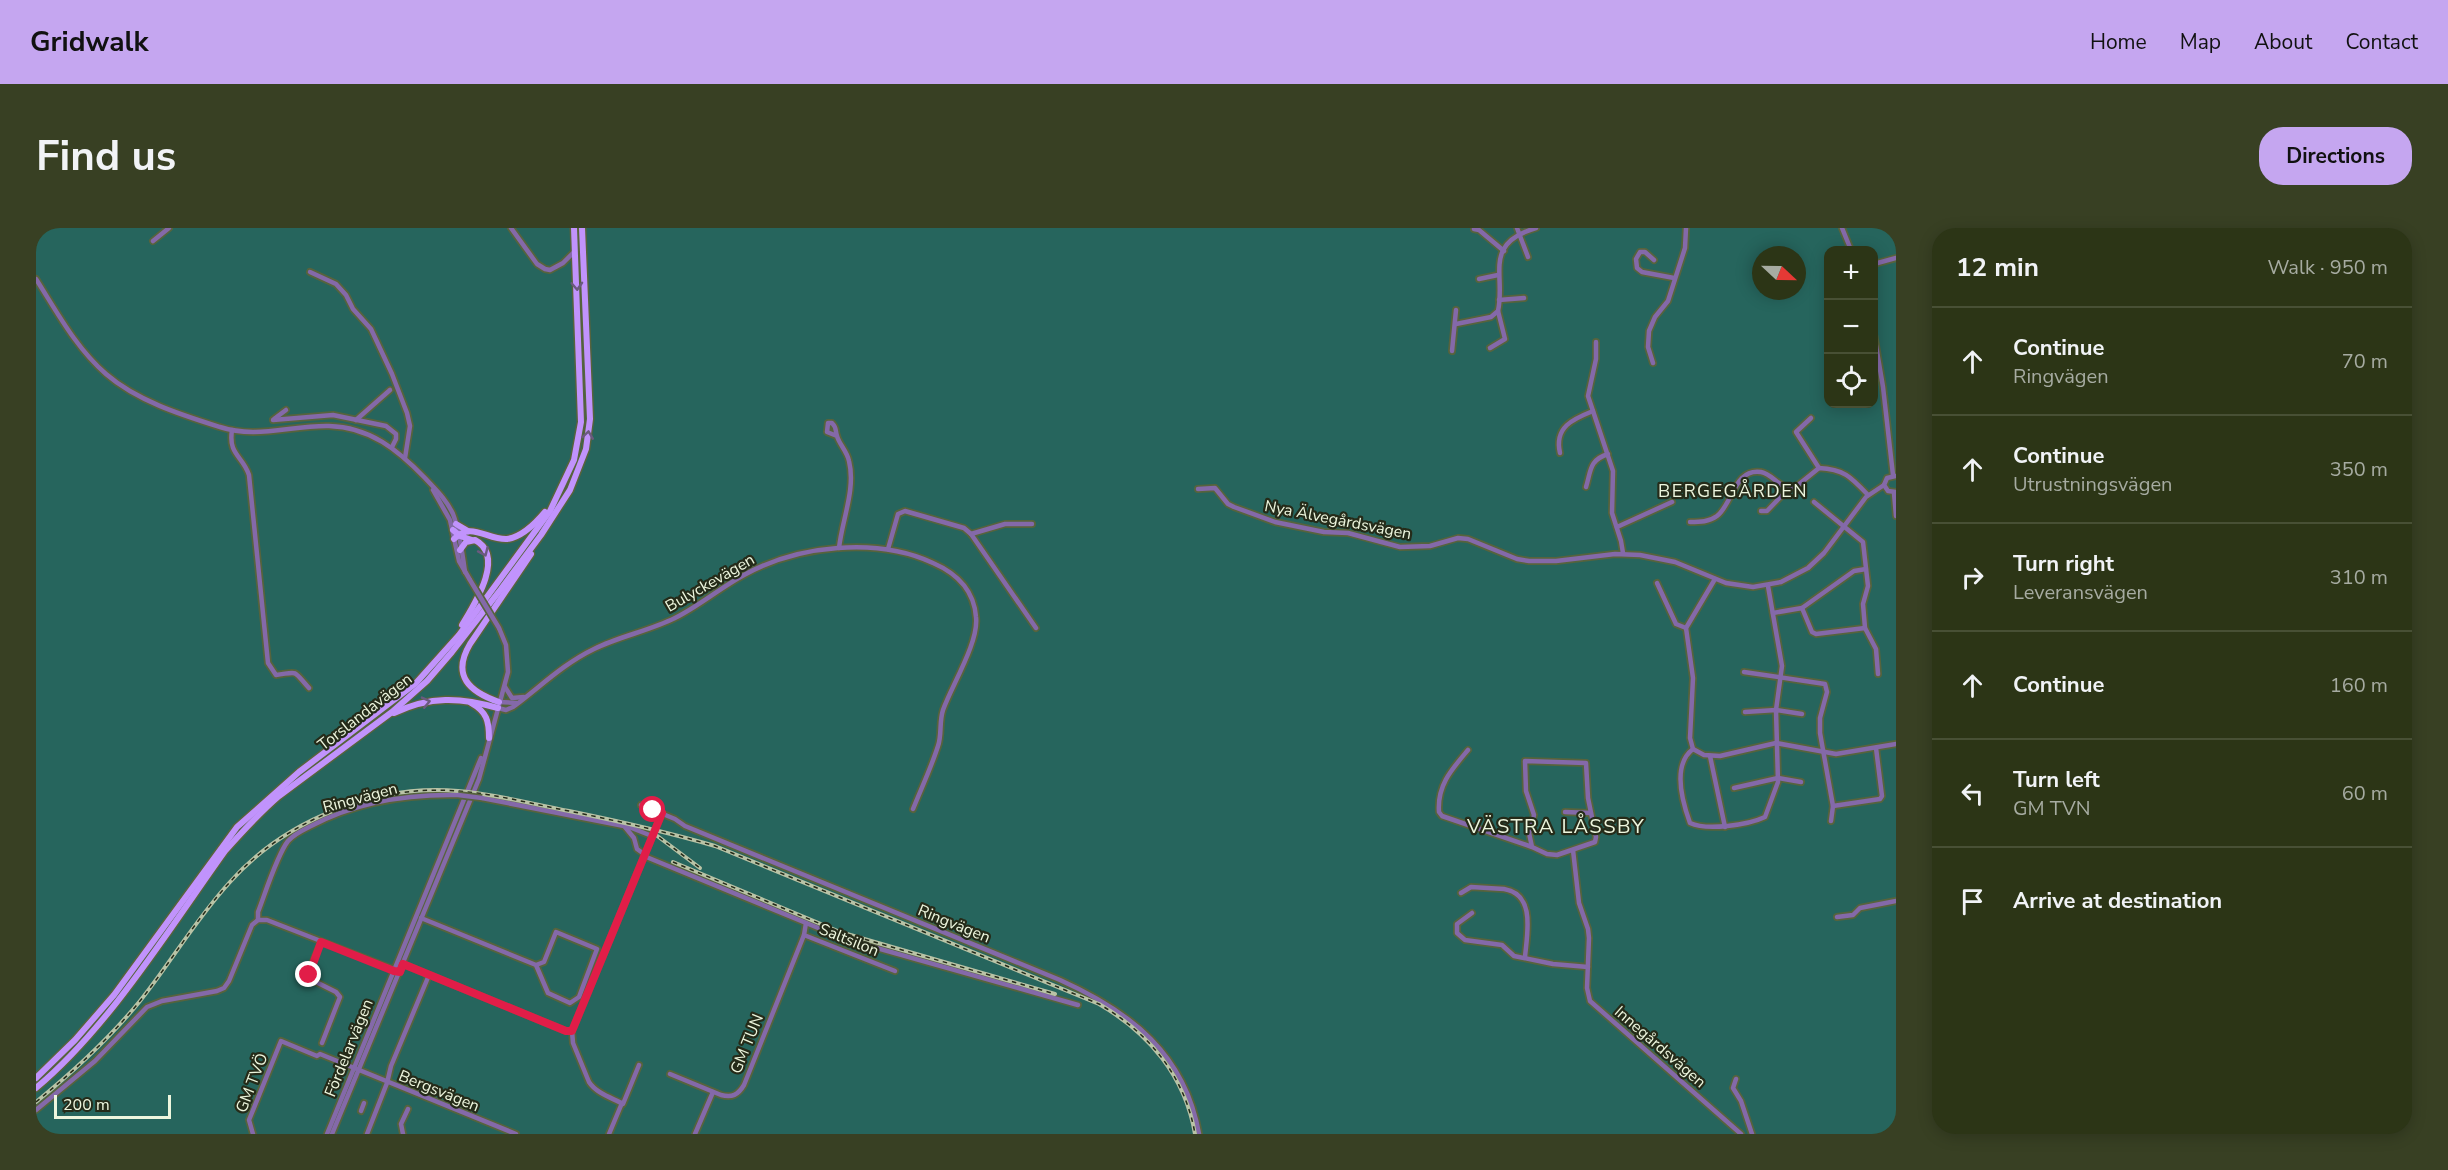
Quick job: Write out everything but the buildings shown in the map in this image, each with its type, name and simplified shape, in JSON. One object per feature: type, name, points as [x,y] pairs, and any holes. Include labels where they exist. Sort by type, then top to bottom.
[{"type":"main road","name":"Torslandavägen","points":[[36,1078],[73,1042],[114,994],[237,827],[298,772],[390,705],[416,683],[449,647],[544,520],[558,496],[574,457],[581,425],[574,228]]},
{"type":"main road","name":"Torslandavägen","points":[[36,1088],[80,1047],[225,851],[262,810],[409,697],[446,659],[541,535],[570,490],[586,449],[590,419],[582,228]]},
{"type":"main road","points":[[499,705],[479,695],[470,686],[463,671],[465,655],[552,524],[570,490]]},
{"type":"main road","points":[[455,532],[469,531],[499,538],[513,538],[534,524],[558,496]]},
{"type":"main road","points":[[390,705],[451,640],[464,622],[482,587],[488,569],[487,554],[481,544],[455,532]]},
{"type":"main road","points":[[460,550],[466,542],[472,540]]},
{"type":"main road","points":[[372,726],[413,705],[441,699],[499,705]]},
{"type":"main road","points":[[465,700],[486,715],[489,724],[489,738]]},
{"type":"street","points":[[153,241],[169,228]]},
{"type":"street","points":[[511,228],[542,268],[550,270],[564,262],[575,250]]},
{"type":"street","points":[[1517,228],[1528,257]]},
{"type":"street","points":[[1490,348],[1505,339],[1498,311],[1498,275],[1504,250],[1518,235],[1536,228]]},
{"type":"street","points":[[1653,363],[1648,347],[1649,331],[1668,301],[1686,243],[1686,228]]},
{"type":"street","points":[[1842,228],[1849,246]]},
{"type":"street","points":[[1474,229],[1479,230],[1504,250]]},
{"type":"street","points":[[1654,260],[1645,252],[1640,252],[1636,259],[1637,268],[1642,272],[1674,278]]},
{"type":"street","points":[[1878,263],[1896,258]]},
{"type":"street","points":[[564,262],[571,263],[576,268]]},
{"type":"street","points":[[310,272],[336,284],[370,329],[407,412],[410,426],[405,458]]},
{"type":"street","points":[[1479,279],[1498,275]]},
{"type":"street","points":[[36,279],[70,333],[88,356],[107,375],[143,399],[232,430],[251,433],[339,427],[375,437],[392,447],[427,480],[442,504],[455,532],[465,572]]},
{"type":"street","points":[[1499,300],[1524,298]]},
{"type":"street","points":[[1452,351],[1456,310]]},
{"type":"street","points":[[1456,324],[1491,317],[1498,311]]},
{"type":"street","points":[[1596,342],[1596,359],[1588,391],[1613,471],[1612,513],[1623,553]]},
{"type":"street","points":[[1877,354],[1894,476]]},
{"type":"street","points":[[355,420],[390,390]]},
{"type":"street","points":[[286,410],[273,420],[296,420],[328,415],[386,426],[393,429],[397,436],[392,447]]},
{"type":"street","points":[[1560,453],[1558,446],[1564,427],[1570,421],[1593,411]]},
{"type":"street","points":[[1811,418],[1796,432],[1819,468]]},
{"type":"street","points":[[232,430],[233,451],[249,476],[270,668],[276,675],[296,672],[309,688]]},
{"type":"street","points":[[837,436],[843,446],[850,469],[850,487],[839,548]]},
{"type":"street","points":[[1586,487],[1592,464],[1598,458],[1608,454]]},
{"type":"street","points":[[1761,511],[1767,511],[1789,489],[1798,485],[1819,468],[1837,469],[1851,478],[1868,495]]},
{"type":"street","points":[[1690,522],[1708,520],[1717,516],[1738,482],[1751,474],[1763,472],[1789,489]]},
{"type":"street","name":"Nya Älvegårdsvägen","points":[[1198,489],[1215,488],[1228,504],[1275,522],[1324,532],[1348,533],[1400,547],[1430,546],[1458,538],[1468,539],[1513,558],[1529,561],[1556,561],[1623,553],[1675,561],[1715,579],[1740,586],[1768,586],[1793,578],[1808,568],[1824,553],[1868,495],[1884,485],[1886,479],[1894,476]]},
{"type":"street","points":[[1884,485],[1888,491],[1895,493],[1896,516]]},
{"type":"street","points":[[1617,527],[1672,502]]},
{"type":"street","points":[[1814,502],[1863,542],[1868,585],[1863,604],[1865,628],[1876,649],[1878,674]]},
{"type":"street","points":[[888,549],[898,514],[905,511],[964,528],[971,534],[1035,628]]},
{"type":"street","points":[[971,534],[1005,524],[1032,524]]},
{"type":"street","points":[[396,972],[419,917],[436,884],[479,779],[508,672],[508,653],[499,628],[459,561],[455,532]]},
{"type":"street","name":"Bulyckevägen","points":[[499,705],[512,704],[523,698],[580,656],[613,640],[678,616],[746,573],[794,557],[839,548],[864,546],[918,556],[952,573],[962,582],[970,595],[976,617],[975,633],[942,711],[939,745],[913,809]]},
{"type":"street","points":[[1773,613],[1802,608],[1854,571],[1866,569]]},
{"type":"street","points":[[1715,579],[1686,628],[1694,678],[1690,738],[1694,748],[1710,756],[1725,755],[1776,743],[1836,754],[1896,744]]},
{"type":"street","points":[[1657,583],[1676,624],[1686,628]]},
{"type":"street","points":[[1694,748],[1688,753],[1679,775],[1689,820],[1694,825],[1725,827],[1765,817],[1778,778],[1776,710],[1781,676],[1781,652],[1768,586]]},
{"type":"street","points":[[1802,608],[1812,632],[1816,634],[1865,628]]},
{"type":"street","points":[[1744,672],[1825,684],[1827,692],[1820,718],[1820,732],[1833,806],[1831,822]]},
{"type":"street","points":[[505,685],[510,696],[523,698]]},
{"type":"street","points":[[1745,712],[1776,710],[1803,714]]},
{"type":"street","points":[[396,972],[403,964],[424,897],[489,738]]},
{"type":"street","points":[[1833,806],[1880,799],[1882,796],[1876,748]]},
{"type":"street","points":[[1468,750],[1445,779],[1440,795],[1439,812],[1442,816],[1551,855],[1595,842],[1586,763],[1525,761],[1526,791],[1534,815],[1529,834],[1532,848]]},
{"type":"street","points":[[1710,756],[1725,827]]},
{"type":"street","points":[[1734,788],[1778,778],[1802,782]]},
{"type":"street","name":"Ringvägen","points":[[36,1110],[95,1061],[147,1007],[162,1001],[217,992],[224,988],[252,925],[258,920],[259,908],[286,843],[292,836],[321,820],[371,804],[413,796],[458,795],[625,827]]},
{"type":"street","name":"Ringvägen","points":[[641,804],[685,826],[1060,980],[1105,1003],[1145,1032],[1171,1062],[1191,1101],[1199,1134]]},
{"type":"street","points":[[1565,812],[1591,813]]},
{"type":"street","points":[[623,1103],[592,1087],[573,1043],[572,1031],[662,813]]},
{"type":"street","points":[[625,827],[651,838]]},
{"type":"street","points":[[625,827],[634,838],[637,849],[644,855],[845,939],[1078,1005]]},
{"type":"street","name":"Innegårdsvägen","points":[[1573,850],[1579,903],[1588,929],[1587,992],[1592,1003],[1741,1134]]},
{"type":"street","points":[[424,882],[430,880],[436,869]]},
{"type":"street","points":[[419,917],[424,897],[436,884]]},
{"type":"street","points":[[1461,893],[1471,887],[1508,889],[1522,900],[1527,914],[1525,957]]},
{"type":"street","points":[[1838,917],[1853,915],[1860,908],[1896,901]]},
{"type":"street","points":[[1472,913],[1457,924],[1460,936],[1466,940],[1502,945],[1514,956],[1546,963],[1588,967]]},
{"type":"street","points":[[419,917],[536,965],[544,962],[556,932],[597,950],[579,997],[573,1002],[548,993],[536,965]]},
{"type":"street","points":[[258,920],[267,920],[396,972]]},
{"type":"street","name":"Saltsilon","points":[[806,923],[804,935],[895,971]]},
{"type":"street","name":"GM TUN","points":[[670,1074],[729,1097],[737,1094],[804,935]]},
{"type":"street","points":[[321,942],[309,971],[310,979],[336,992],[340,997],[322,1043]]},
{"type":"street","points":[[403,964],[566,1031],[572,1031]]},
{"type":"street","name":"Fördelarvägen","points":[[332,1134],[396,972]]},
{"type":"street","points":[[367,1134],[392,1064],[429,975]]},
{"type":"street","name":"Bergsvägen","points":[[281,1041],[516,1134]]},
{"type":"street","name":"GM TVÖ","points":[[253,1134],[249,1120],[281,1041]]},
{"type":"street","points":[[609,1134],[639,1065]]},
{"type":"street","name":"Fördelarvägen","points":[[327,1134],[356,1070]]},
{"type":"street","name":"Innegårdsvägen","points":[[1736,1079],[1733,1088],[1744,1109],[1752,1134]]},
{"type":"street","points":[[695,1134],[713,1092]]},
{"type":"street","points":[[361,1111],[364,1103]]},
{"type":"street","points":[[403,1134],[401,1124],[408,1109]]},
{"type":"water","points":[[36,228],[1896,228],[1896,1134],[36,1134]]},
{"type":"railway","points":[[36,1102],[116,1028],[140,1001],[218,896],[252,860],[304,824],[334,811],[364,800],[427,790],[472,792],[500,797],[661,831],[715,846],[1099,1004],[1134,1028],[1162,1058],[1183,1093],[1195,1134]]},
{"type":"railway","points":[[652,832],[700,868]]},
{"type":"railway","points":[[673,862],[840,932],[1055,994]]},
{"type":"district","name":"BERGEGÅRDEN","points":[[1733,491]]},
{"type":"district","name":"VÄSTRA LÅSSBY","points":[[1556,826]]},
{"type":"route","points":[[309,975],[321,942],[394,971],[400,972],[403,964],[566,1031],[572,1031],[662,813],[653,810]]}]
